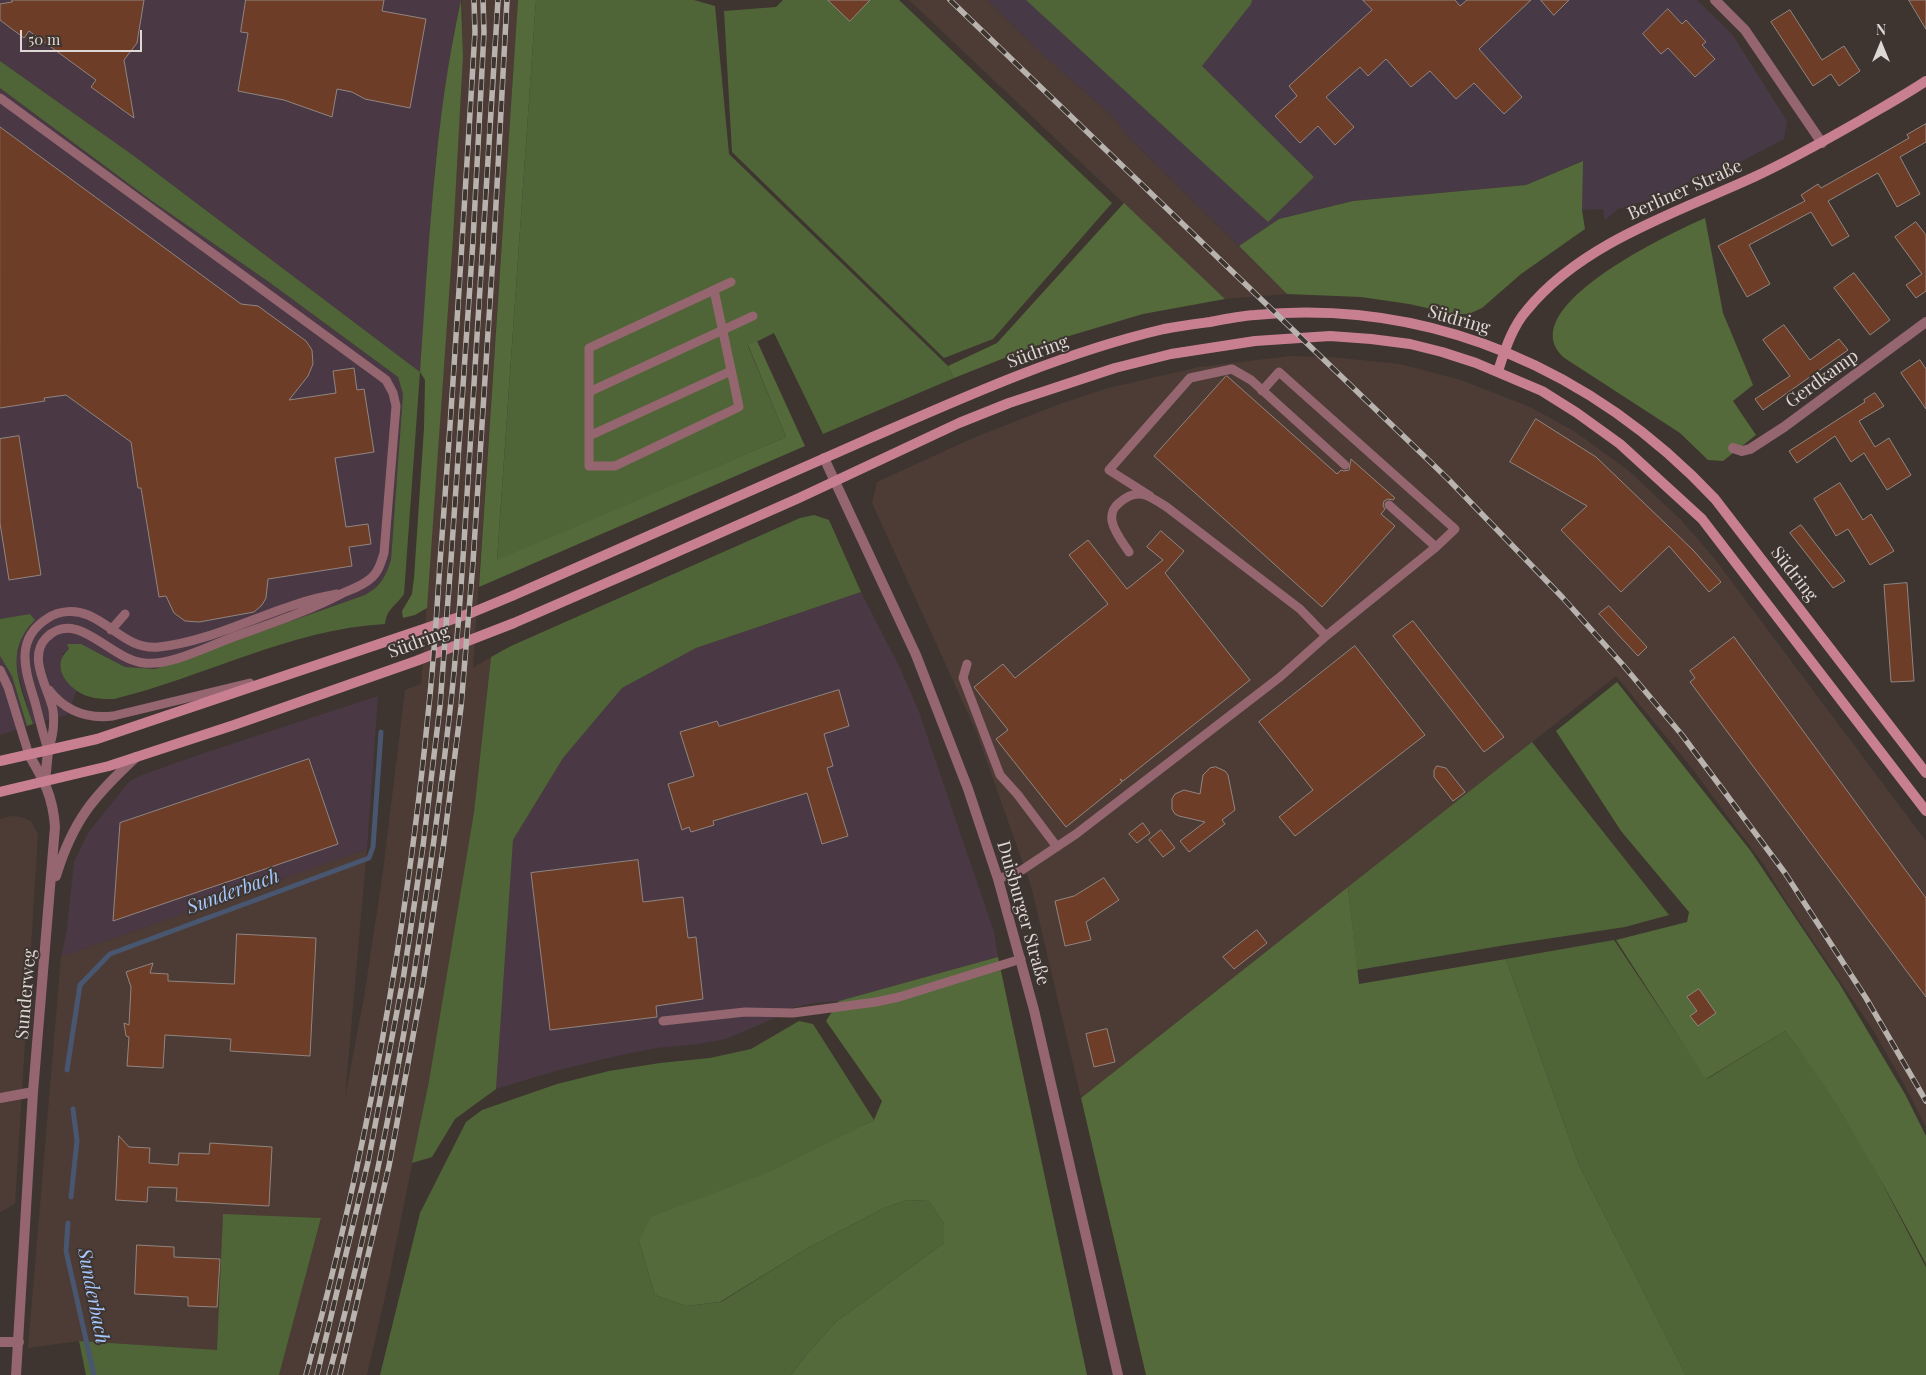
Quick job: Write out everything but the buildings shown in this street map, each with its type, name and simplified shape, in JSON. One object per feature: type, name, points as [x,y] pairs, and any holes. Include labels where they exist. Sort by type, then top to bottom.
[{"type":"main road","name":"Berliner Straße","points":[[1498,371],[1519,320],[1526,310],[1558,279],[1584,260],[1622,237],[1754,177],[1822,142],[1926,81]]},
{"type":"main road","name":"Südring","points":[[0,761],[98,740],[287,674],[431,628],[504,600],[938,408],[1051,363],[1166,329],[1245,316],[1304,313],[1370,317],[1403,322],[1461,336],[1505,351],[1573,384],[1628,420],[1688,470],[1715,499],[1926,773]]},
{"type":"main road","name":"Südring","points":[[0,792],[86,773],[234,725],[416,661],[514,623],[835,482],[959,423],[1009,403],[1115,368],[1171,354],[1255,341],[1330,336],[1410,344],[1442,352],[1498,371],[1542,392],[1577,413],[1620,444],[1702,519],[1926,810]]},
{"type":"street","points":[[1715,0],[1745,30],[1822,142]]},
{"type":"street","name":"Gerdkamp","points":[[1733,448],[1742,451],[1750,449],[1784,427],[1926,322]]},
{"type":"street","points":[[824,458],[835,482]]},
{"type":"street","name":"Duisburger Straße","points":[[835,482],[920,663],[968,789],[998,879],[1021,959],[1118,1375]]},
{"type":"street","points":[[45,782],[48,751]]},
{"type":"street","name":"Sunderweg","points":[[16,1375],[34,1092],[55,827],[53,807],[45,782],[29,755]]},
{"type":"street","name":"Sunderweg","points":[[50,899],[62,858],[79,819],[104,787],[136,757]]},
{"type":"street","points":[[0,1098],[34,1092]]},
{"type":"street","points":[[0,1342],[19,1342]]},
{"type":"lane","points":[[0,98],[386,380],[393,393],[396,406],[384,553],[379,567],[372,578],[320,606],[153,664],[129,659],[73,628],[56,630],[44,640],[38,659],[39,669],[52,709],[54,724],[53,737],[48,751]]},
{"type":"lane","points":[[714,290],[739,408],[616,466],[588,466],[588,348],[730,282]]},
{"type":"lane","points":[[588,392],[753,316]]},
{"type":"lane","points":[[1326,636],[1300,609],[1168,508],[1109,470],[1190,378],[1232,369],[1251,380],[1345,465]]},
{"type":"lane","points":[[588,436],[731,371]]},
{"type":"lane","points":[[998,879],[1022,870],[1057,847],[1280,677],[1326,636],[1436,547],[1455,529],[1279,372],[1262,391]]},
{"type":"lane","points":[[1129,552],[1115,531],[1112,522],[1112,512],[1128,496],[1138,493],[1150,496]]},
{"type":"lane","points":[[1389,505],[1436,547]]},
{"type":"lane","points":[[48,751],[24,660],[29,638],[40,623],[53,615],[65,612],[79,612],[90,616],[124,639],[139,645],[158,647],[208,636],[316,597],[345,592]]},
{"type":"lane","points":[[111,630],[125,614]]},
{"type":"lane","points":[[967,664],[963,678],[1000,775],[1018,795],[1057,847]]},
{"type":"lane","points":[[0,670],[11,695],[29,755]]},
{"type":"lane","points":[[44,685],[57,701],[65,706],[99,718],[287,674]]},
{"type":"lane","points":[[663,1021],[745,1012],[793,1013],[876,1002],[899,997],[1021,959]]},
{"type":"shaded area","points":[[0,0],[461,0],[453,36],[435,164],[420,372],[134,156],[0,61]]},
{"type":"shaded area","points":[[462,0],[518,0],[473,668],[491,657],[474,812],[429,1081],[387,1288],[367,1375],[279,1375],[321,1219],[223,1215],[218,1351],[79,1341],[28,1348],[61,957],[367,849],[345,1097],[364,997],[383,871],[405,690],[421,684],[453,239],[463,56]]},
{"type":"shaded area","points":[[909,0],[987,0],[1049,60],[1111,115],[1130,138],[1287,294],[1225,299]]},
{"type":"shaded area","points":[[987,0],[1697,0],[1732,34],[1787,121],[1784,139],[1727,169],[1686,183],[1685,189],[1618,209],[1605,220],[1603,209],[1582,210],[1582,161],[1526,185],[1353,201],[1279,219],[1239,246],[1130,138],[1111,115],[1049,60]]},
{"type":"shaded area","points":[[0,88],[152,201],[269,282],[398,377],[403,394],[391,560],[387,573],[373,591],[155,669],[125,667],[96,651],[67,645],[69,649],[62,654],[67,681],[77,690],[67,715],[33,724],[18,674],[16,657],[21,637],[35,620],[30,614],[0,619]]},
{"type":"shaded area","points":[[1290,356],[1331,357],[1400,364],[1461,380],[1530,407],[1574,431],[1629,471],[1681,520],[1714,558],[1926,841],[1926,1127],[1873,1030],[1764,865],[1691,767],[1616,676],[1081,1098],[1031,886],[976,731],[872,503],[877,482],[973,438],[1062,403],[1108,388],[1199,367]]},
{"type":"shaded area","points":[[861,592],[900,668],[919,712],[994,932],[998,957],[839,1001],[795,1007],[726,1039],[621,1055],[559,1070],[496,1089],[513,840],[563,758],[622,688],[696,648]]},
{"type":"shaded area","points":[[0,656],[12,676],[27,726],[0,735]]},
{"type":"shaded area","points":[[378,696],[367,849],[61,957],[67,930],[74,862],[88,833],[129,782],[142,775],[207,752]]},
{"type":"shaded area","points":[[11,816],[31,821],[38,835],[15,1204],[0,1212],[0,819]]},
{"type":"green space","points":[[461,0],[463,56],[453,239],[427,608],[415,615],[403,618],[402,611],[412,594],[414,578],[424,428],[425,380],[420,372],[434,185],[444,92]]},
{"type":"green space","points":[[518,0],[536,0],[497,560],[786,437],[748,345],[757,341],[805,446],[479,587]]},
{"type":"green space","points":[[536,0],[694,0],[715,6],[729,154],[948,366],[954,378],[823,434],[774,333],[748,346],[786,437],[497,561]]},
{"type":"green space","points":[[783,0],[899,0],[1112,203],[993,339],[944,358],[732,152],[724,11],[776,7]]},
{"type":"green space","points":[[1026,0],[1252,0],[1251,4],[1202,66],[1314,177],[1268,222]]},
{"type":"green space","points":[[0,61],[134,156],[420,372],[404,594],[390,611],[385,624],[350,628],[282,644],[148,690],[114,699],[97,698],[80,693],[63,676],[61,663],[63,656],[69,649],[67,644],[81,644],[125,667],[155,669],[365,595],[375,588],[385,576],[391,560],[403,394],[398,377],[269,282],[152,201],[0,88]]},
{"type":"green space","points":[[1583,161],[1582,210],[1585,229],[1521,274],[1482,308],[1469,314],[1454,314],[1409,304],[1361,297],[1287,294],[1239,246],[1279,219],[1353,201],[1526,185]]},
{"type":"green space","points":[[1124,203],[1225,299],[1143,314],[1032,347],[954,378],[948,366],[997,343]]},
{"type":"green space","points":[[1705,218],[1723,313],[1753,385],[1733,401],[1756,435],[1723,461],[1708,460],[1680,433],[1566,359],[1553,339],[1558,318],[1575,297],[1601,275],[1661,239]]},
{"type":"green space","points":[[814,515],[829,520],[861,592],[696,648],[622,688],[563,758],[513,840],[496,1089],[455,1119],[432,1157],[412,1163],[429,1081],[474,812],[491,657],[511,646],[800,518]]},
{"type":"green space","points":[[30,614],[35,620],[25,632],[19,645],[17,657],[20,683],[33,724],[27,726],[12,676],[0,656],[0,619]]},
{"type":"green space","points":[[1617,682],[1750,850],[1839,983],[1905,1094],[1926,1136],[1926,1264],[1843,1115],[1785,1031],[1706,1079],[1616,940],[1687,922],[1689,912],[1621,831],[1556,731]]},
{"type":"green space","points":[[1532,742],[1669,915],[1625,927],[1357,970],[1348,887]]},
{"type":"green space","points":[[1348,887],[1359,984],[1506,959],[1578,1163],[1686,1375],[1146,1375],[1081,1098]]},
{"type":"green space","points":[[1614,940],[1707,1079],[1785,1031],[1815,1071],[1866,1152],[1926,1267],[1926,1375],[1686,1375],[1578,1163],[1506,959]]},
{"type":"green space","points":[[998,957],[1087,1375],[791,1375],[837,1321],[944,1243],[944,1224],[929,1201],[907,1200],[884,1208],[806,1249],[720,1302],[686,1306],[655,1295],[639,1241],[651,1217],[770,1172],[874,1120],[882,1101],[826,1021],[839,1001]]},
{"type":"green space","points":[[799,1021],[813,1024],[874,1120],[639,1241],[655,1295],[686,1306],[721,1302],[806,1249],[884,1208],[907,1200],[929,1201],[944,1224],[944,1243],[837,1321],[791,1375],[380,1375],[420,1213],[466,1122],[482,1110],[557,1084],[609,1071],[710,1058],[751,1049]]},
{"type":"green space","points":[[223,1214],[321,1218],[279,1375],[86,1375],[79,1341],[217,1350]]},
{"type":"waterway","name":"Sunderbach","points":[[67,1070],[80,985],[110,954],[369,858],[373,847],[381,732]]},
{"type":"waterway","name":"Sunderbach","points":[[71,1197],[77,1141],[73,1109]]},
{"type":"waterway","name":"Sunderbach","points":[[68,1223],[66,1251],[94,1375]]},
{"type":"railway","points":[[306,1375],[328,1293],[382,1043],[409,874],[420,790],[432,670],[450,430],[475,32],[474,0]]},
{"type":"railway","points":[[317,1375],[368,1162],[403,980],[423,846],[440,706],[473,241],[484,32],[483,0]]},
{"type":"railway","points":[[329,1375],[369,1211],[402,1045],[429,878],[440,794],[453,681],[460,595],[498,0]]},
{"type":"railway","points":[[340,1375],[389,1166],[423,982],[443,849],[461,707],[473,562],[494,241],[507,0]]},
{"type":"railway","points":[[950,0],[1448,479],[1563,598],[1623,665],[1682,735],[1785,873],[1866,998],[1926,1101]]}]
